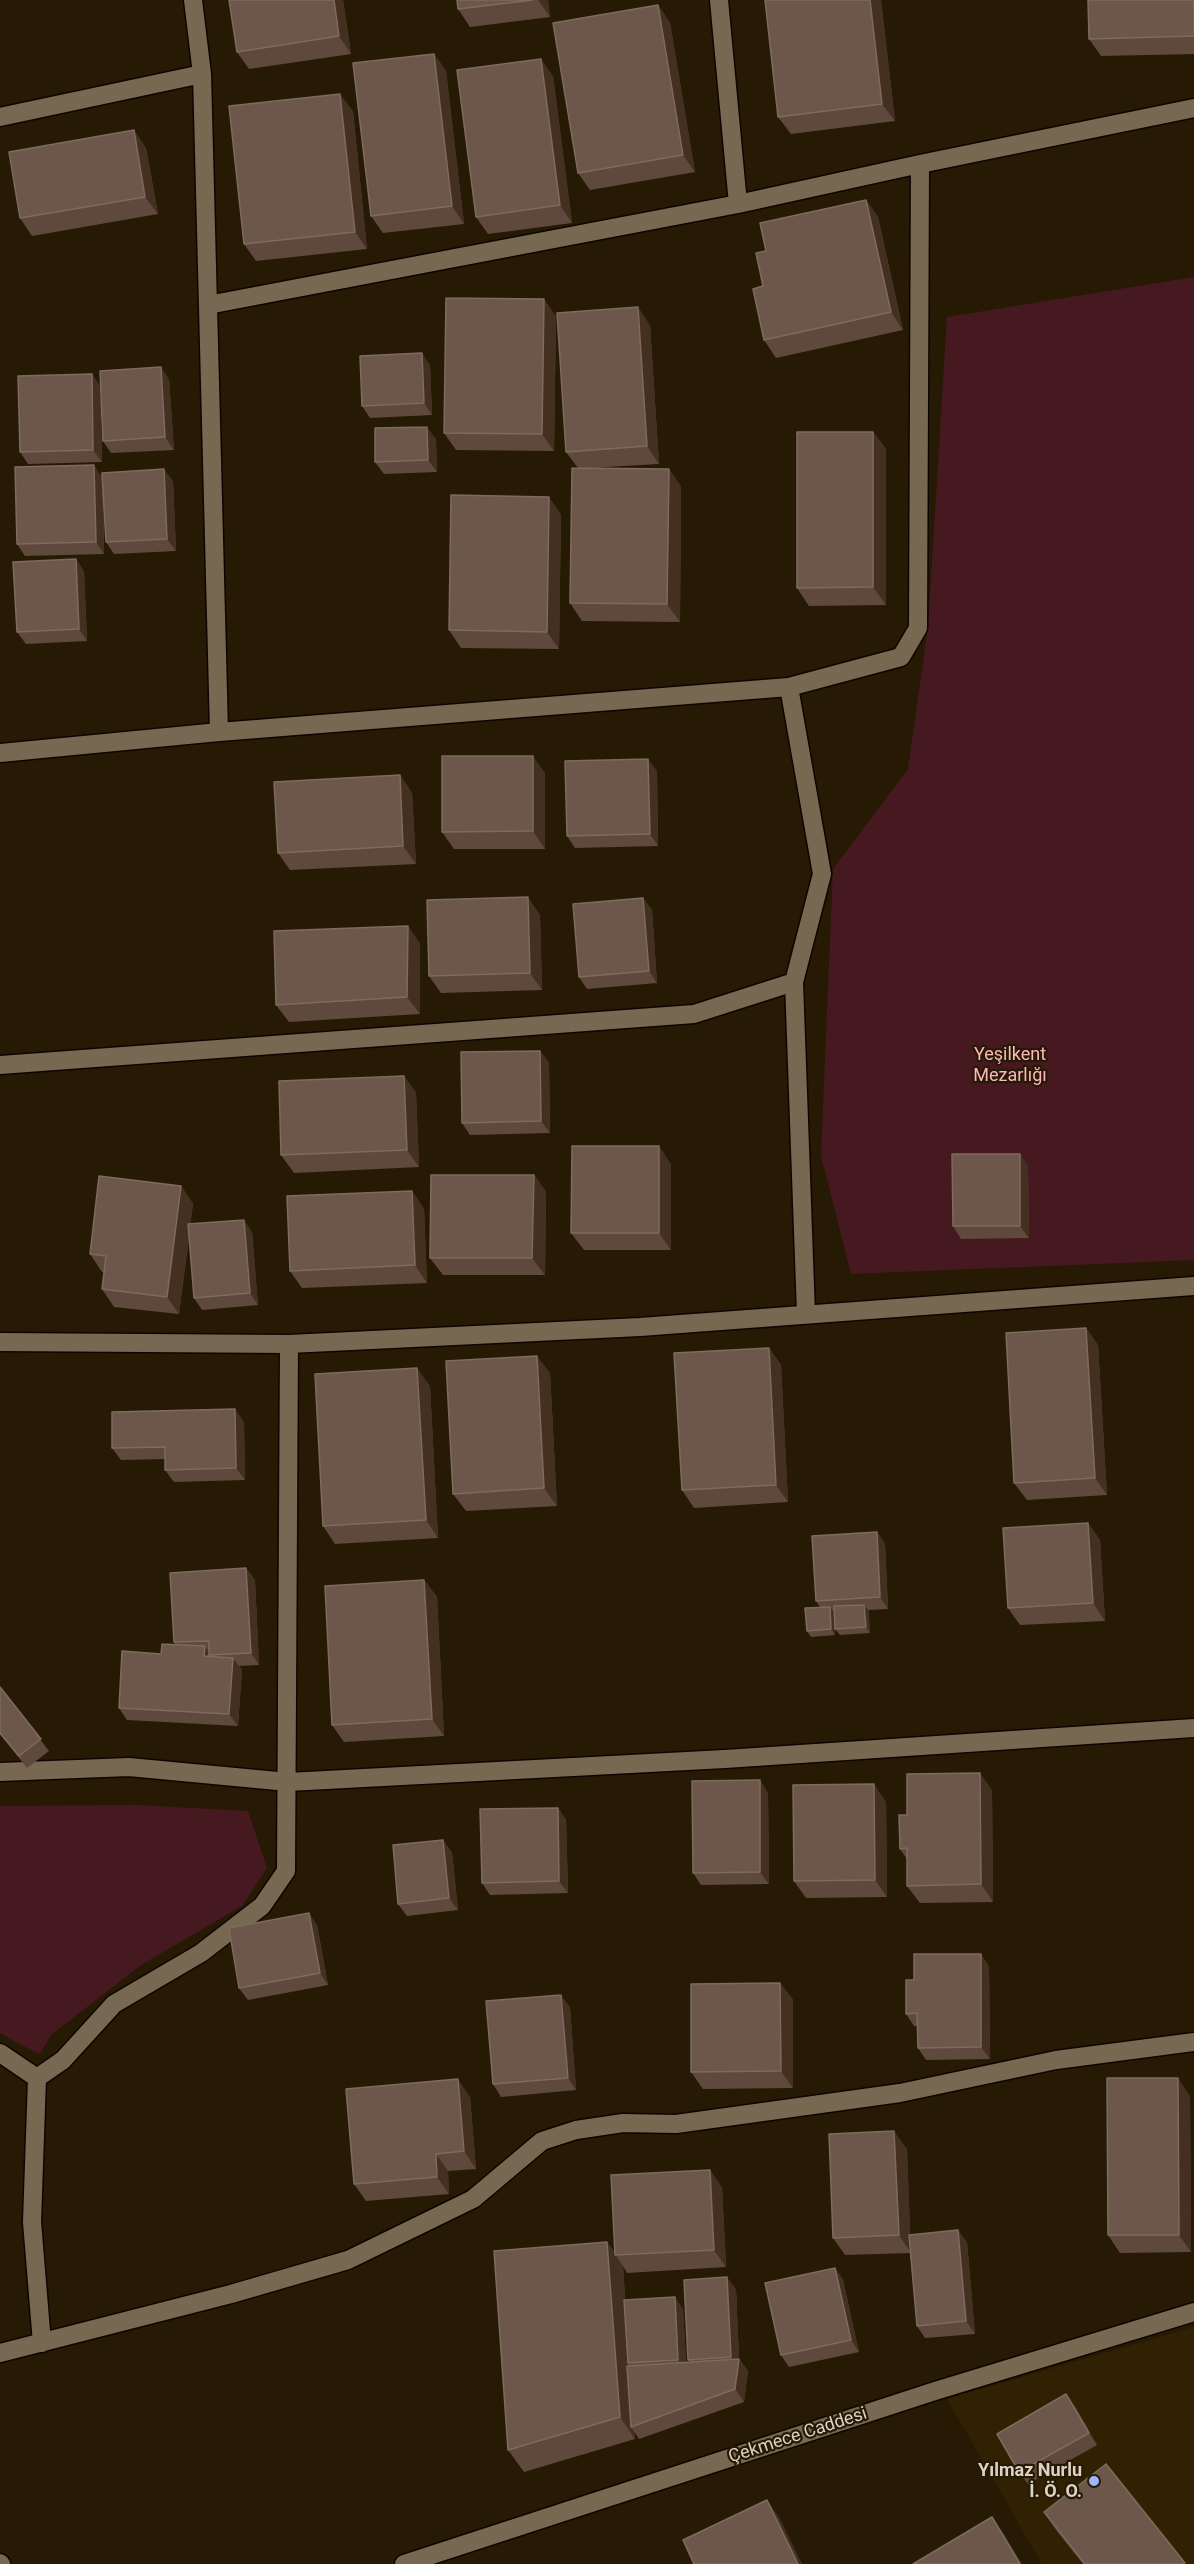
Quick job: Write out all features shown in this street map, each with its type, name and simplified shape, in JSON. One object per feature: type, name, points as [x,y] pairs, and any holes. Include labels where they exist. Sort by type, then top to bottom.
[{"type":"street","points":[[193,0],[202,74],[219,732]]},
{"type":"street","points":[[719,0],[738,204]]},
{"type":"street","points":[[0,117],[202,74]]},
{"type":"street","points":[[208,305],[738,204],[1194,108]]},
{"type":"street","points":[[0,753],[219,732],[789,687],[901,657],[918,628],[920,164]]},
{"type":"street","points":[[789,687],[822,874],[794,982],[806,1314]]},
{"type":"street","points":[[0,1065],[694,1014],[794,982]]},
{"type":"street","points":[[0,1342],[289,1344],[640,1327],[1194,1286]]},
{"type":"street","points":[[37,2078],[63,2060],[114,2004],[201,1953],[262,1906],[286,1871],[289,1344]]},
{"type":"street","points":[[0,1772],[129,1767],[288,1782],[725,1759],[1194,1728]]},
{"type":"street","points":[[0,2353],[231,2294],[348,2260],[473,2199],[542,2141],[576,2130],[623,2123],[676,2124],[900,2093],[1056,2061],[1194,2042]]},
{"type":"street","points":[[0,2053],[37,2078]]},
{"type":"street","points":[[37,2078],[33,2222],[42,2343]]},
{"type":"street","name":"Çekmece Caddesi","points":[[404,2564],[924,2395],[1194,2312]]},
{"type":"shaded area","name":"Yılmaz Nurlu İ. Ö. O.","points":[[1194,2327],[1194,2564],[1042,2564],[947,2399]]},
{"type":"green space","name":"Yeşilkent Mezarlığı","points":[[1194,277],[1194,1260],[851,1274],[821,1156],[833,869],[908,769],[928,627],[947,317]]},
{"type":"green space","points":[[137,1805],[248,1811],[267,1868],[242,1906],[141,1965],[51,2035],[40,2054],[0,2033],[0,1806]]},
{"type":"building","points":[[229,0],[334,0],[339,36],[237,52]]},
{"type":"building","points":[[457,0],[533,0],[458,9]]},
{"type":"building","points":[[765,0],[870,0],[882,104],[778,117]]},
{"type":"building","points":[[1088,0],[1194,0],[1194,36],[1089,39]]},
{"type":"building","points":[[658,5],[683,155],[578,173],[553,23]]},
{"type":"building","points":[[434,54],[452,206],[371,216],[353,63]]},
{"type":"building","points":[[541,59],[560,205],[476,217],[457,70]]},
{"type":"building","points":[[340,94],[355,232],[244,244],[229,106]]},
{"type":"building","points":[[134,130],[145,197],[20,218],[9,152]]},
{"type":"building","points":[[866,200],[891,312],[764,340],[753,289],[763,286],[756,253],[766,251],[760,223]]},
{"type":"building","points":[[446,298],[544,299],[542,434],[444,433]]},
{"type":"building","points":[[638,307],[647,446],[566,452],[557,313]]},
{"type":"building","points":[[422,353],[424,403],[362,406],[360,356]]},
{"type":"building","points":[[161,367],[165,437],[103,441],[100,371]]},
{"type":"building","points":[[92,374],[93,450],[20,452],[18,376]]},
{"type":"building","points":[[427,427],[428,460],[375,462],[375,428]]},
{"type":"building","points":[[797,432],[873,432],[873,587],[797,588]]},
{"type":"building","points":[[94,465],[96,542],[17,544],[15,467]]},
{"type":"building","points":[[572,468],[669,469],[667,604],[570,603]]},
{"type":"building","points":[[164,469],[167,539],[106,542],[102,473]]},
{"type":"building","points":[[451,495],[549,497],[547,632],[449,630]]},
{"type":"building","points":[[76,559],[79,629],[17,632],[13,562]]},
{"type":"building","points":[[442,756],[533,756],[533,831],[442,832]]},
{"type":"building","points":[[648,759],[650,834],[567,836],[565,761]]},
{"type":"building","points":[[400,775],[403,846],[278,853],[274,782]]},
{"type":"building","points":[[528,897],[530,973],[429,976],[427,900]]},
{"type":"building","points":[[643,898],[649,971],[579,977],[573,904]]},
{"type":"building","points":[[408,926],[407,997],[276,1005],[274,931]]},
{"type":"building","points":[[540,1051],[541,1121],[462,1123],[461,1052]]},
{"type":"building","points":[[404,1076],[407,1150],[281,1155],[279,1081]]},
{"type":"building","points":[[572,1146],[659,1146],[659,1233],[571,1233]]},
{"type":"building","points":[[952,1154],[1020,1154],[1020,1226],[953,1226]]},
{"type":"building","points":[[431,1175],[534,1175],[532,1258],[430,1258]]},
{"type":"building","points":[[99,1176],[181,1186],[167,1297],[102,1289],[106,1256],[90,1254]]},
{"type":"building","points":[[412,1191],[415,1265],[290,1271],[287,1196]]},
{"type":"building","points":[[244,1220],[250,1293],[194,1298],[188,1224]]},
{"type":"building","points":[[1086,1328],[1095,1478],[1014,1483],[1006,1333]]},
{"type":"building","points":[[769,1348],[776,1485],[682,1490],[674,1353]]},
{"type":"building","points":[[537,1356],[544,1488],[453,1494],[446,1361]]},
{"type":"building","points":[[417,1368],[426,1520],[323,1526],[315,1374]]},
{"type":"building","points":[[235,1409],[236,1468],[165,1470],[165,1447],[112,1448],[112,1412]]},
{"type":"building","points":[[1088,1523],[1093,1603],[1008,1608],[1003,1528]]},
{"type":"building","points":[[877,1532],[880,1597],[816,1601],[812,1536]]},
{"type":"building","points":[[246,1568],[251,1653],[209,1655],[209,1641],[174,1642],[170,1573]]},
{"type":"building","points":[[424,1580],[432,1719],[332,1725],[325,1586]]},
{"type":"building","points":[[864,1605],[866,1627],[835,1629],[834,1606]]},
{"type":"building","points":[[830,1607],[831,1629],[807,1631],[805,1608]]},
{"type":"building","points":[[162,1644],[205,1646],[204,1656],[233,1658],[229,1714],[119,1708],[122,1651],[161,1654]]},
{"type":"building","points":[[0,1687],[41,1739],[19,1756],[0,1733]]},
{"type":"building","points":[[980,1773],[981,1884],[907,1886],[907,1848],[900,1849],[899,1815],[907,1815],[907,1774]]},
{"type":"building","points":[[760,1780],[760,1872],[693,1873],[692,1781]]},
{"type":"building","points":[[874,1784],[875,1880],[794,1881],[793,1785]]},
{"type":"building","points":[[558,1808],[559,1881],[482,1883],[480,1809]]},
{"type":"building","points":[[443,1840],[449,1898],[398,1904],[393,1845]]},
{"type":"building","points":[[309,1913],[320,1973],[239,1988],[229,1928]]},
{"type":"building","points":[[914,1954],[981,1954],[981,2047],[918,2048],[917,2013],[906,2014],[906,1980],[914,1980]]},
{"type":"building","points":[[780,1983],[781,2071],[691,2072],[691,1984]]},
{"type":"building","points":[[561,1995],[568,2078],[493,2084],[486,2001]]},
{"type":"building","points":[[1107,2078],[1178,2078],[1179,2235],[1108,2235]]},
{"type":"building","points":[[458,2079],[464,2151],[436,2154],[437,2177],[354,2184],[346,2089]]},
{"type":"building","points":[[894,2131],[899,2235],[833,2238],[829,2134]]},
{"type":"building","points":[[710,2170],[714,2250],[615,2255],[611,2175]]},
{"type":"building","points":[[958,2230],[966,2321],[917,2326],[909,2235]]},
{"type":"building","points":[[607,2242],[620,2417],[508,2450],[494,2251]]},
{"type":"building","points":[[835,2268],[851,2340],[781,2355],[765,2283]]},
{"type":"building","points":[[727,2277],[731,2357],[688,2360],[684,2280]]},
{"type":"building","points":[[675,2297],[678,2360],[628,2363],[624,2300]]},
{"type":"building","points":[[739,2359],[735,2389],[631,2427],[627,2366]]},
{"type":"building","points":[[1066,2394],[1089,2433],[1019,2472],[997,2434]]},
{"type":"building","points":[[1106,2464],[1185,2563],[1085,2564],[1044,2512]]},
{"type":"building","points":[[767,2500],[798,2564],[694,2564],[683,2540]]},
{"type":"building","points":[[992,2517],[1020,2564],[913,2564]]},
{"type":"place","name":"Yılmaz Nurlu İ. Ö. O.","points":[[1094,2481]]}]
